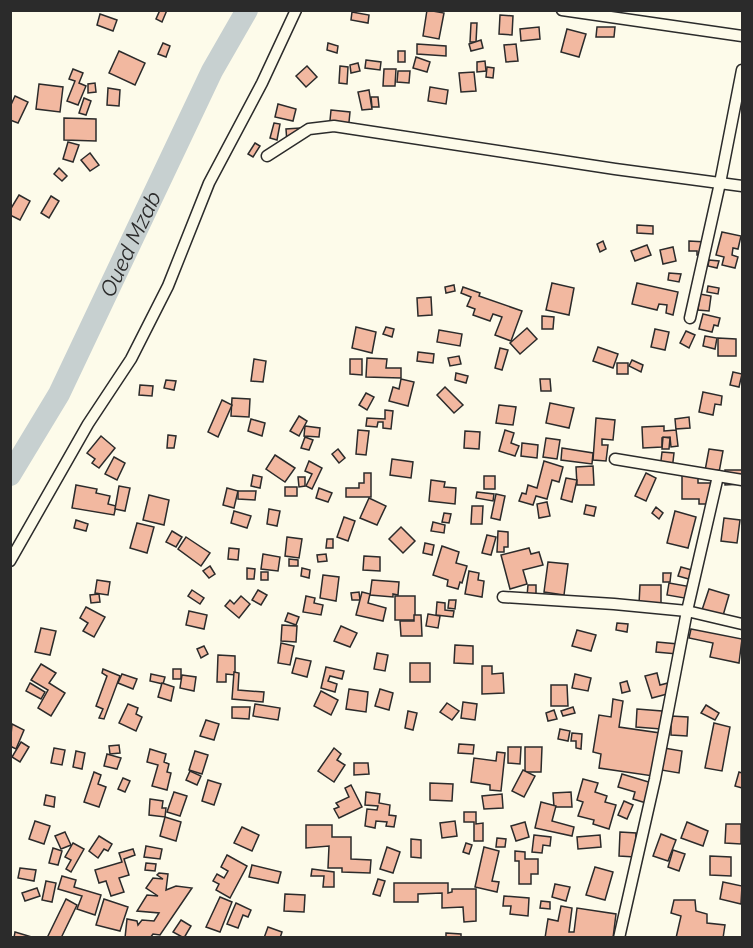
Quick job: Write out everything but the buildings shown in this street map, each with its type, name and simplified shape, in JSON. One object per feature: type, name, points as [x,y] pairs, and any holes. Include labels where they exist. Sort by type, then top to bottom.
[{"type":"street","points":[[10,561],[88,424],[131,359],[168,286],[209,183],[262,83],[296,10]]},
{"type":"street","points":[[562,10],[742,36]]},
{"type":"street","points":[[690,318],[742,70]]},
{"type":"street","points":[[267,156],[309,129],[334,126],[742,186]]},
{"type":"street","points":[[615,459],[742,480]]},
{"type":"street","points":[[619,938],[655,779],[687,611],[718,476]]},
{"type":"street","points":[[503,597],[687,611],[742,624]]},
{"type":"waterway","name":"Oued Mzab","points":[[10,475],[59,394],[212,71],[247,10]]}]
